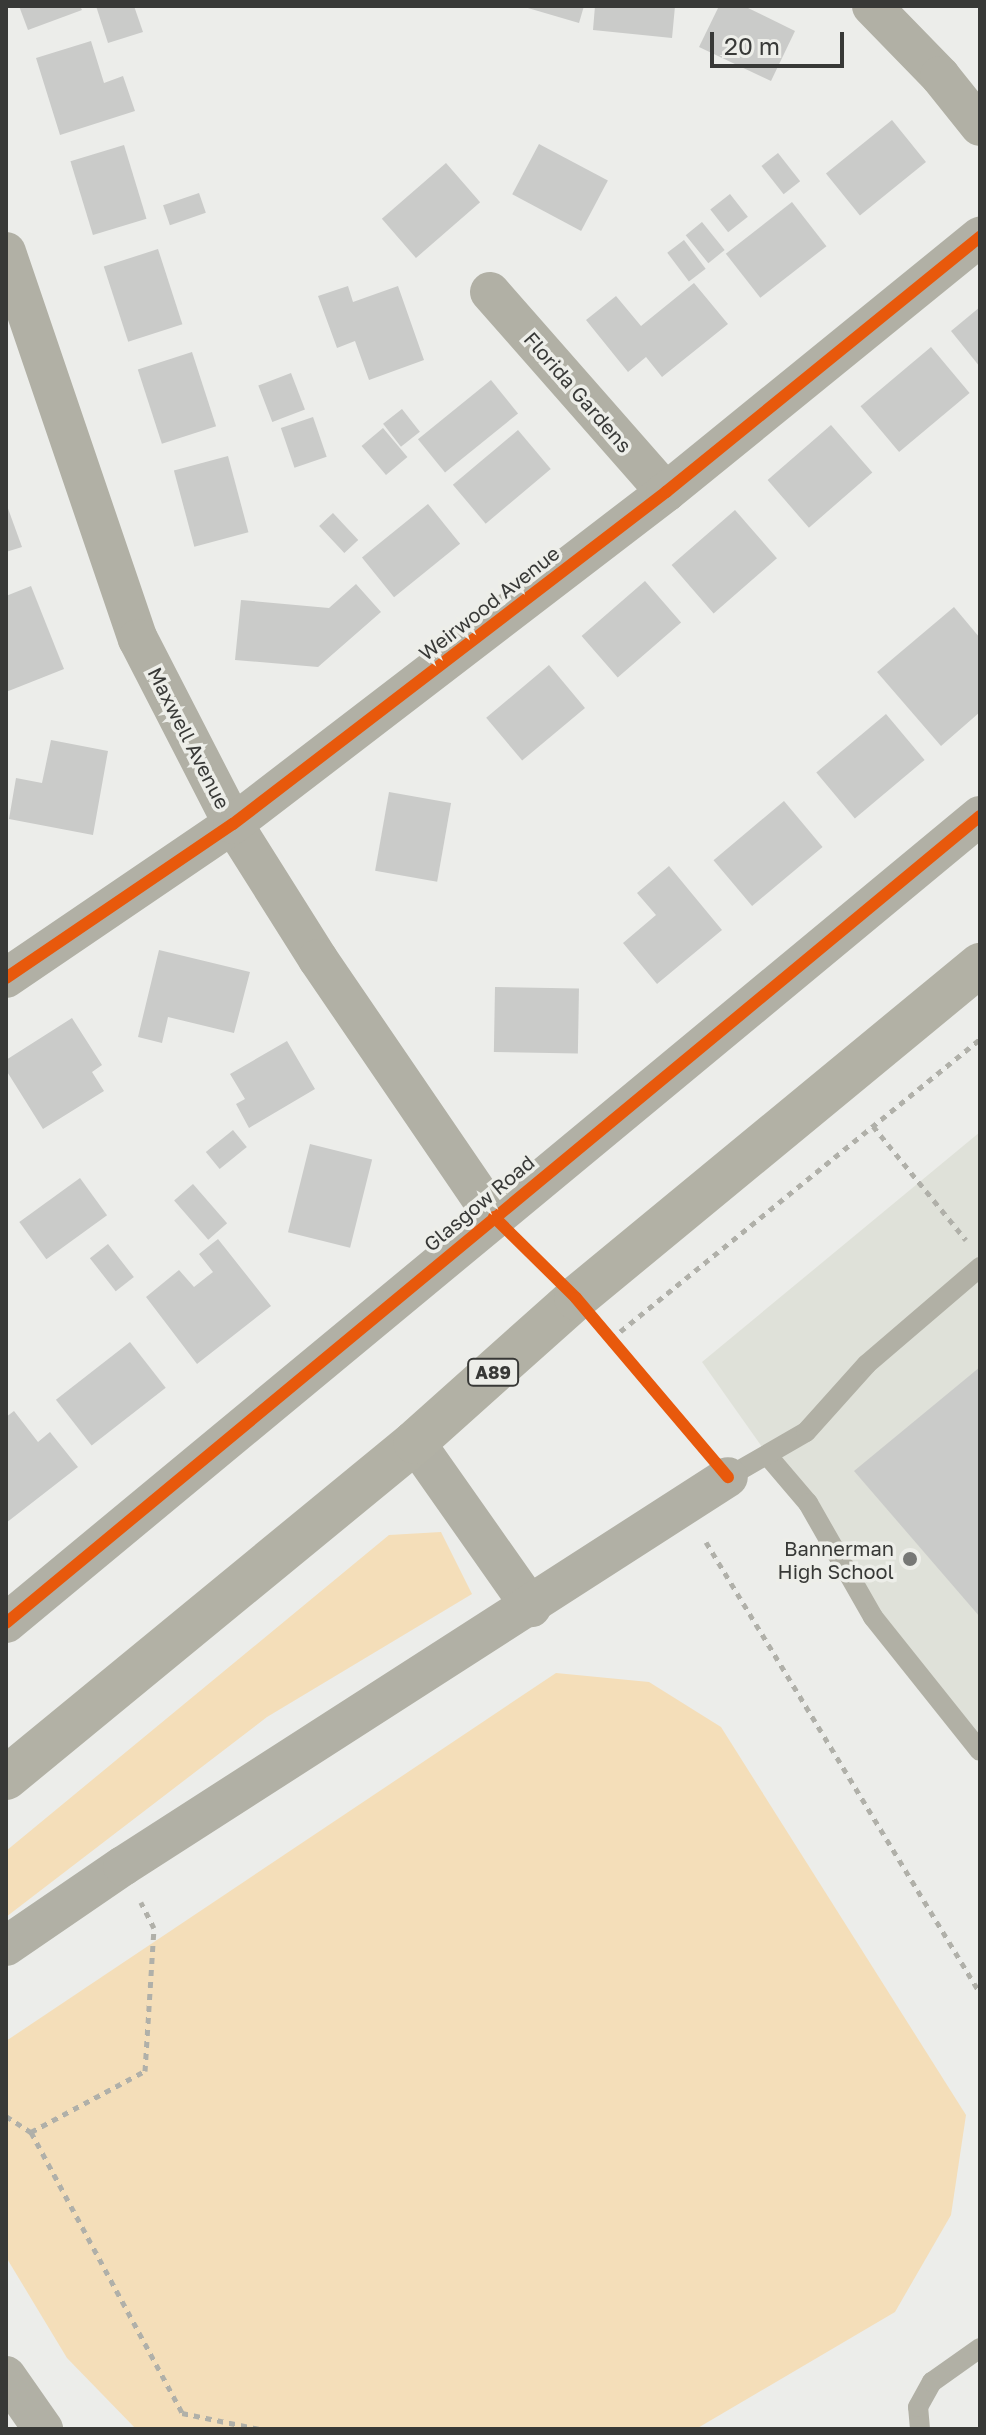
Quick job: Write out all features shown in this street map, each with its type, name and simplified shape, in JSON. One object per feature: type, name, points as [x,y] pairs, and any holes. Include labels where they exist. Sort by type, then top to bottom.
[{"type":"main road","name":"A89","points":[[6,1778],[415,1442],[576,1298],[980,965]]},
{"type":"street","points":[[872,6],[940,76],[980,126]]},
{"type":"street","name":"Weirwood Avenue","points":[[6,978],[233,824],[666,492],[980,237]]},
{"type":"street","name":"Maxwell Avenue","points":[[6,252],[138,639],[233,824],[318,959],[494,1217]]},
{"type":"street","name":"Florida Gardens","points":[[490,292],[666,492]]},
{"type":"street","name":"Glasgow Road","points":[[6,1623],[980,816]]},
{"type":"street","points":[[415,1442],[531,1607]]},
{"type":"street","points":[[6,1946],[123,1866],[531,1607],[728,1477]]},
{"type":"street","points":[[6,2376],[43,2429]]},
{"type":"lane","points":[[728,1477],[806,1432],[867,1364],[980,1267]]},
{"type":"lane","points":[[767,1455],[808,1503],[873,1617],[980,1751]]},
{"type":"lane","points":[[920,2429],[918,2407],[932,2382],[980,2348]]},
{"type":"path","points":[[611,1339],[980,1039]]},
{"type":"path","points":[[873,1126],[970,1245]]},
{"type":"path","points":[[576,1298],[621,1350]]},
{"type":"path","points":[[684,1506],[980,1993]]},
{"type":"path","points":[[31,2132],[145,2071],[154,1928],[123,1866]]},
{"type":"path","points":[[6,2116],[31,2132],[182,2413],[259,2429]]},
{"type":"shaded area","name":"Bannerman High School","points":[[980,1132],[980,1755],[702,1362]]},
{"type":"shaded area","points":[[441,1532],[472,1594],[267,1717],[6,1917],[6,1851],[389,1535]]},
{"type":"shaded area","points":[[556,1673],[649,1682],[721,1727],[966,2115],[951,2215],[895,2312],[696,2429],[136,2429],[67,2358],[6,2257],[6,2041]]},
{"type":"building","points":[[19,6],[80,6],[82,10],[28,30]]},
{"type":"building","points":[[96,6],[134,6],[143,32],[108,43]]},
{"type":"building","points":[[521,6],[584,6],[579,23]]},
{"type":"building","points":[[595,6],[675,6],[672,38],[593,30]]},
{"type":"building","points":[[719,6],[744,6],[795,31],[771,81],[699,47]]},
{"type":"building","points":[[91,41],[104,83],[123,76],[135,111],[60,135],[36,58]]},
{"type":"building","points":[[892,120],[926,162],[860,215],[826,173]]},
{"type":"building","points":[[539,144],[608,181],[581,231],[512,194]]},
{"type":"building","points":[[124,145],[147,219],[93,235],[70,161]]},
{"type":"building","points":[[778,153],[800,181],[784,194],[761,166]]},
{"type":"building","points":[[446,163],[480,202],[416,258],[382,219]]},
{"type":"building","points":[[199,193],[206,213],[170,225],[163,205]]},
{"type":"building","points":[[730,194],[748,217],[728,232],[710,209]]},
{"type":"building","points":[[792,202],[826,246],[760,298],[726,254]]},
{"type":"building","points":[[702,222],[725,250],[708,263],[686,235]]},
{"type":"building","points":[[684,240],[706,269],[689,281],[667,253]]},
{"type":"building","points":[[158,249],[182,324],[128,342],[104,267]]},
{"type":"building","points":[[694,283],[728,324],[662,377],[646,357],[628,372],[586,320],[616,296],[641,326]]},
{"type":"building","points":[[348,286],[353,302],[398,286],[424,360],[369,380],[355,341],[337,348],[318,296]]},
{"type":"building","points":[[980,307],[980,367],[951,331]]},
{"type":"building","points":[[931,347],[970,393],[899,452],[861,406]]},
{"type":"building","points":[[192,352],[216,426],[162,444],[138,370]]},
{"type":"building","points":[[291,373],[305,409],[272,422],[258,386]]},
{"type":"building","points":[[491,380],[518,413],[445,473],[418,439]]},
{"type":"building","points":[[402,409],[420,432],[401,447],[383,424]]},
{"type":"building","points":[[313,417],[327,457],[295,468],[281,428]]},
{"type":"building","points":[[831,425],[872,473],[809,528],[768,480]]},
{"type":"building","points":[[383,428],[407,457],[386,475],[362,446]]},
{"type":"building","points":[[518,430],[551,469],[486,524],[453,485]]},
{"type":"building","points":[[228,456],[248,532],[194,547],[174,470]]},
{"type":"building","points":[[6,503],[22,547],[6,552]]},
{"type":"building","points":[[428,504],[460,544],[394,597],[362,557]]},
{"type":"building","points":[[735,510],[777,558],[714,613],[672,565]]},
{"type":"building","points":[[333,513],[358,540],[344,553],[319,526]]},
{"type":"building","points":[[645,581],[681,623],[618,678],[582,636]]},
{"type":"building","points":[[356,584],[381,612],[318,667],[235,660],[241,600],[329,608]]},
{"type":"building","points":[[31,586],[64,669],[6,692],[6,596]]},
{"type":"building","points":[[954,607],[980,638],[980,712],[941,746],[877,672]]},
{"type":"building","points":[[549,665],[585,708],[522,761],[486,718]]},
{"type":"building","points":[[886,714],[925,760],[855,818],[816,772]]},
{"type":"building","points":[[51,740],[108,751],[93,835],[9,819],[16,778],[42,783]]},
{"type":"building","points":[[389,792],[451,803],[437,882],[375,871]]},
{"type":"building","points":[[784,801],[823,847],[752,906],[714,860]]},
{"type":"building","points":[[669,866],[722,930],[657,984],[623,943],[656,915],[637,893]]},
{"type":"building","points":[[159,950],[250,972],[234,1033],[168,1017],[162,1043],[138,1037]]},
{"type":"building","points":[[495,987],[579,988],[578,1053],[494,1052]]},
{"type":"building","points":[[72,1018],[102,1065],[92,1072],[104,1091],[43,1129],[6,1070],[6,1060]]},
{"type":"building","points":[[287,1041],[315,1089],[249,1128],[236,1104],[245,1099],[230,1074]]},
{"type":"building","points":[[233,1130],[247,1147],[220,1169],[206,1152]]},
{"type":"building","points":[[310,1144],[372,1159],[350,1248],[288,1232]]},
{"type":"building","points":[[80,1178],[107,1215],[46,1259],[19,1222]]},
{"type":"building","points":[[193,1184],[227,1223],[208,1240],[174,1200]]},
{"type":"building","points":[[218,1239],[271,1306],[197,1364],[146,1297],[179,1270],[194,1287],[213,1272],[199,1254]]},
{"type":"building","points":[[108,1244],[134,1277],[116,1291],[90,1258]]},
{"type":"building","points":[[130,1342],[166,1388],[92,1446],[56,1400]]},
{"type":"building","points":[[980,1367],[980,1617],[854,1471]]},
{"type":"building","points":[[14,1411],[38,1442],[50,1432],[78,1467],[6,1523],[6,1417]]},
{"type":"cycle path","points":[[6,978],[233,824],[666,492],[980,237]]},
{"type":"cycle path","points":[[6,1623],[980,816]]},
{"type":"cycle path","points":[[494,1217],[576,1298],[728,1477]]},
{"type":"place","name":"Bannerman High School","points":[[910,1559]]}]
